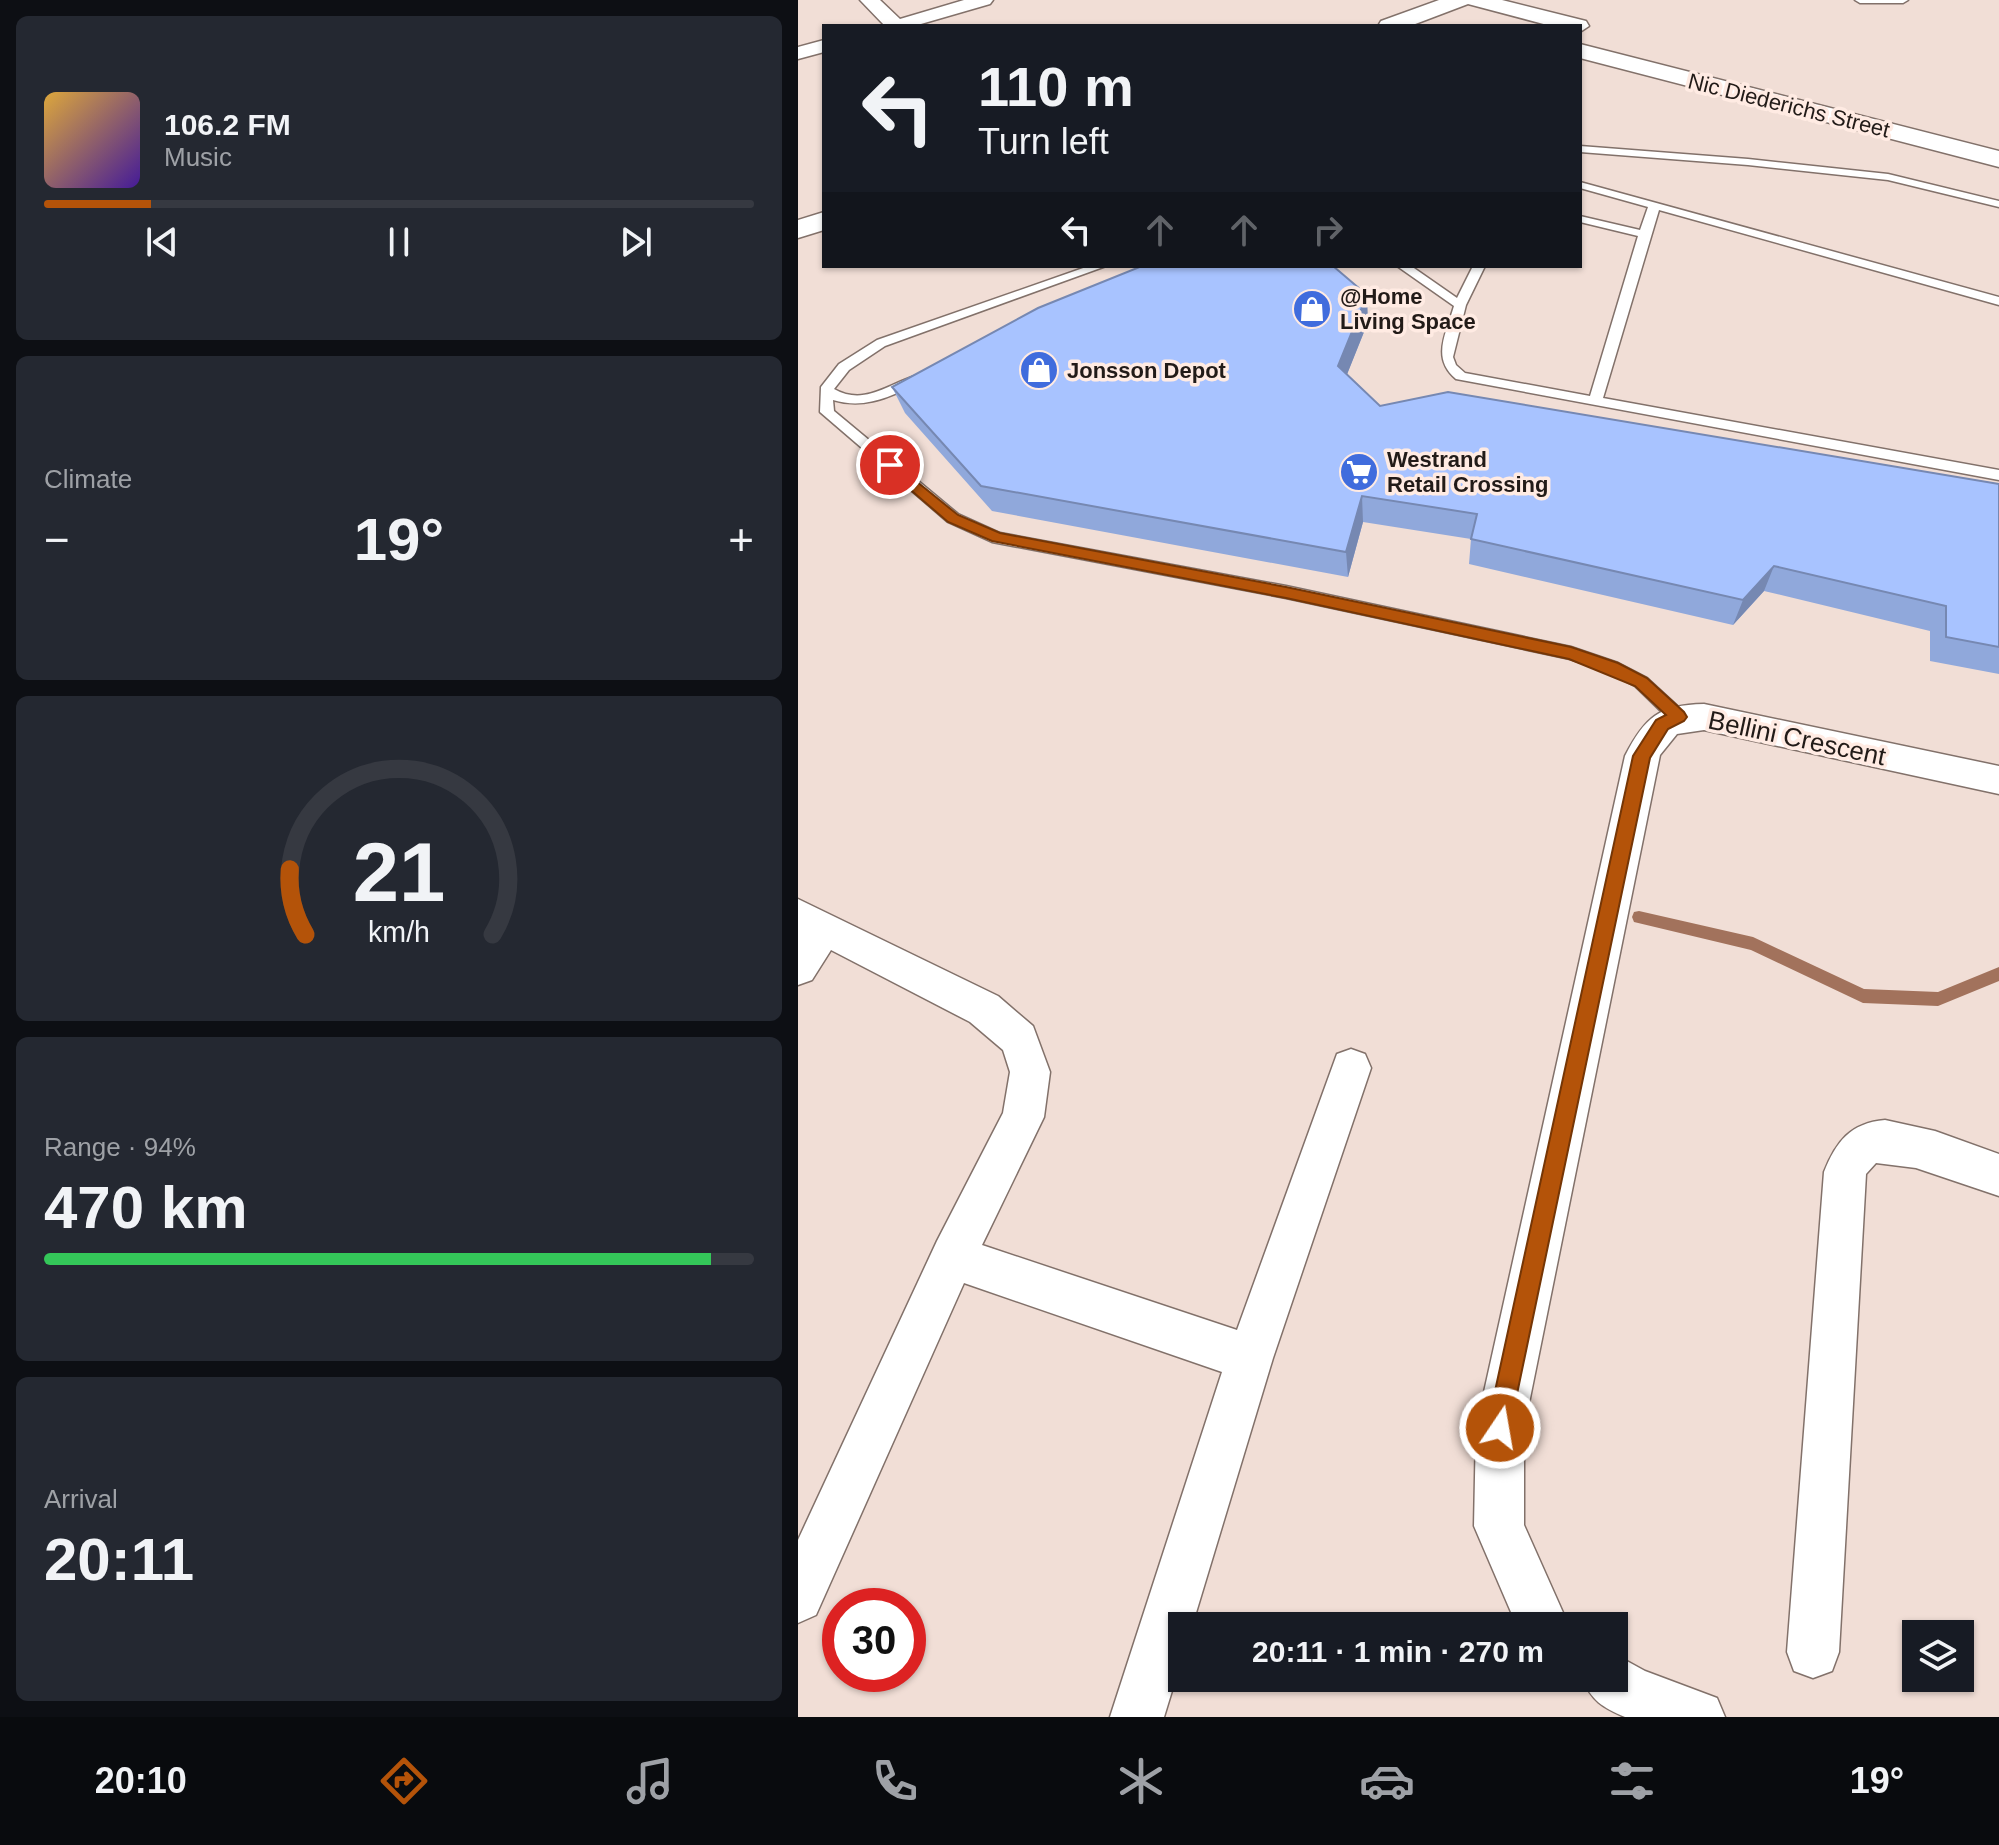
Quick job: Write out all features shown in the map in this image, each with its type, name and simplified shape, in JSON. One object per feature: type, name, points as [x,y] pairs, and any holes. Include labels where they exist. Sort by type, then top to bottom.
[{"type":"street","points":[[869,0],[893,24]]},
{"type":"street","points":[[902,24],[984,0]]},
{"type":"street","points":[[1394,24],[1429,11],[1468,7],[1563,24]]},
{"type":"street","points":[[798,53],[822,47]]},
{"type":"street","name":"Nic Diederichs Street","points":[[1582,52],[1999,159]]},
{"type":"street","points":[[798,211],[822,204]]},
{"type":"street","points":[[798,230],[822,221]]},
{"type":"street","name":"Bellini Crescent","points":[[1537,1612],[1499,1526],[1500,1428],[1642,756],[1662,724],[1678,717],[1704,717],[1999,780]]},
{"type":"street","points":[[798,968],[811,922],[984,1009],[1019,1039],[1030,1072],[1023,1117],[953,1257],[798,1597]]},
{"type":"street","points":[[1137,1717],[1250,1358],[1351,1068]]},
{"type":"street","points":[[1813,1652],[1845,1172],[1852,1155],[1877,1141],[1896,1142],[1999,1175]]},
{"type":"street","points":[[953,1257],[1250,1358]]},
{"type":"street","points":[[1628,1691],[1698,1717]]},
{"type":"lane","points":[[1860,0],[1903,0]]},
{"type":"lane","points":[[1582,149],[1888,177],[1999,204]]},
{"type":"lane","points":[[1582,186],[1999,301]]},
{"type":"lane","points":[[1596,399],[1655,205]]},
{"type":"lane","points":[[1582,219],[1644,234]]},
{"type":"lane","points":[[1094,268],[881,343],[844,367],[826,390],[827,412],[953,518],[997,538],[1286,592],[1571,653],[1612,667],[1641,682],[1678,717]]},
{"type":"lane","points":[[1406,268],[1460,305]]},
{"type":"lane","points":[[1478,268],[1460,305],[1447,357],[1450,367],[1461,376],[1999,475]]},
{"type":"lane","points":[[826,390],[850,403],[865,401],[927,375]]},
{"type":"building","name":"Westrand Retail Crossing","points":[[1137,268],[1335,268],[1367,295],[1338,366],[1380,406],[1448,392],[1999,484],[1999,647],[1946,637],[1946,606],[1774,566],[1743,600],[1471,539],[1477,514],[1362,496],[1346,552],[981,486],[892,387],[1038,308]]},
{"type":"waterway","points":[[1639,917],[1753,944],[1863,996],[1938,999],[1999,974]]},
{"type":"place","name":"@Home Living Space","points":[[1312,309]]},
{"type":"place","name":"Jonsson Depot","points":[[1039,370]]},
{"type":"place","name":"Westrand Retail Crossing","points":[[1359,472]]},
{"type":"route","points":[[890,465],[953,518],[997,538],[1286,592],[1571,653],[1612,667],[1641,682],[1678,717],[1662,724],[1642,756],[1500,1428]]}]
